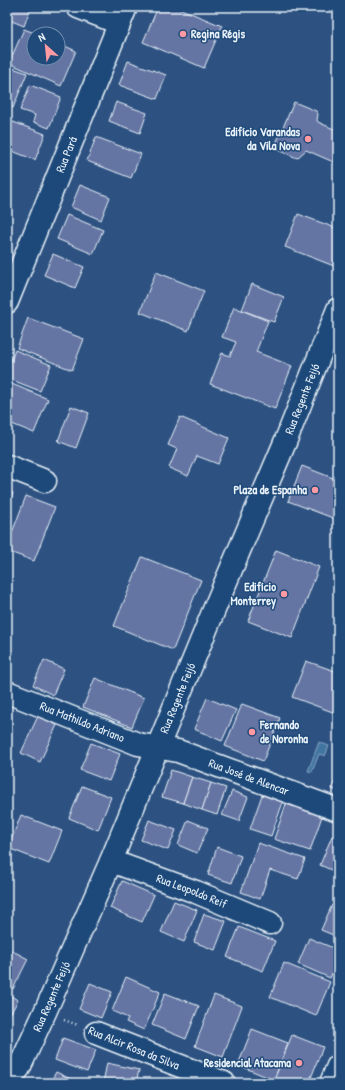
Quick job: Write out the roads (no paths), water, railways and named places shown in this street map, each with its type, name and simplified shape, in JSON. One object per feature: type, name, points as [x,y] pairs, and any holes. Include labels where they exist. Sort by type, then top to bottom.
[{"type":"street","points":[[78,7],[123,15]]},
{"type":"street","name":"Rua Pará","points":[[7,302],[123,15]]},
{"type":"street","name":"Rua Regente Feijó","points":[[7,1082],[18,1068],[45,1012],[111,861],[286,440],[338,309]]},
{"type":"street","points":[[7,466],[45,481]]},
{"type":"street","name":"Rua Mathildo Adriano","points":[[7,692],[138,744],[158,747]]},
{"type":"street","name":"Rua José de Alencar","points":[[158,747],[178,751],[338,810]]},
{"type":"street","name":"Rua Leopoldo Reif","points":[[111,861],[196,892],[270,923]]},
{"type":"street","name":"Rua Alcir Rosa da Silva","points":[[96,1033],[224,1083]]},
{"type":"street","points":[[331,1083],[338,1066]]},
{"type":"water","points":[[319,742],[329,746],[325,756],[319,754],[312,772],[308,771]]},
{"type":"place","name":"Regina Régis","points":[[183,34]]},
{"type":"place","name":"Edifício Varandas da Vila Nova","points":[[308,139]]},
{"type":"place","name":"Plaza de Espanha","points":[[315,490]]},
{"type":"place","name":"Edifício Monterrey","points":[[284,594]]},
{"type":"place","name":"Fernando de Noronha","points":[[252,732]]},
{"type":"place","name":"Residencial Atacama","points":[[299,1063]]}]
